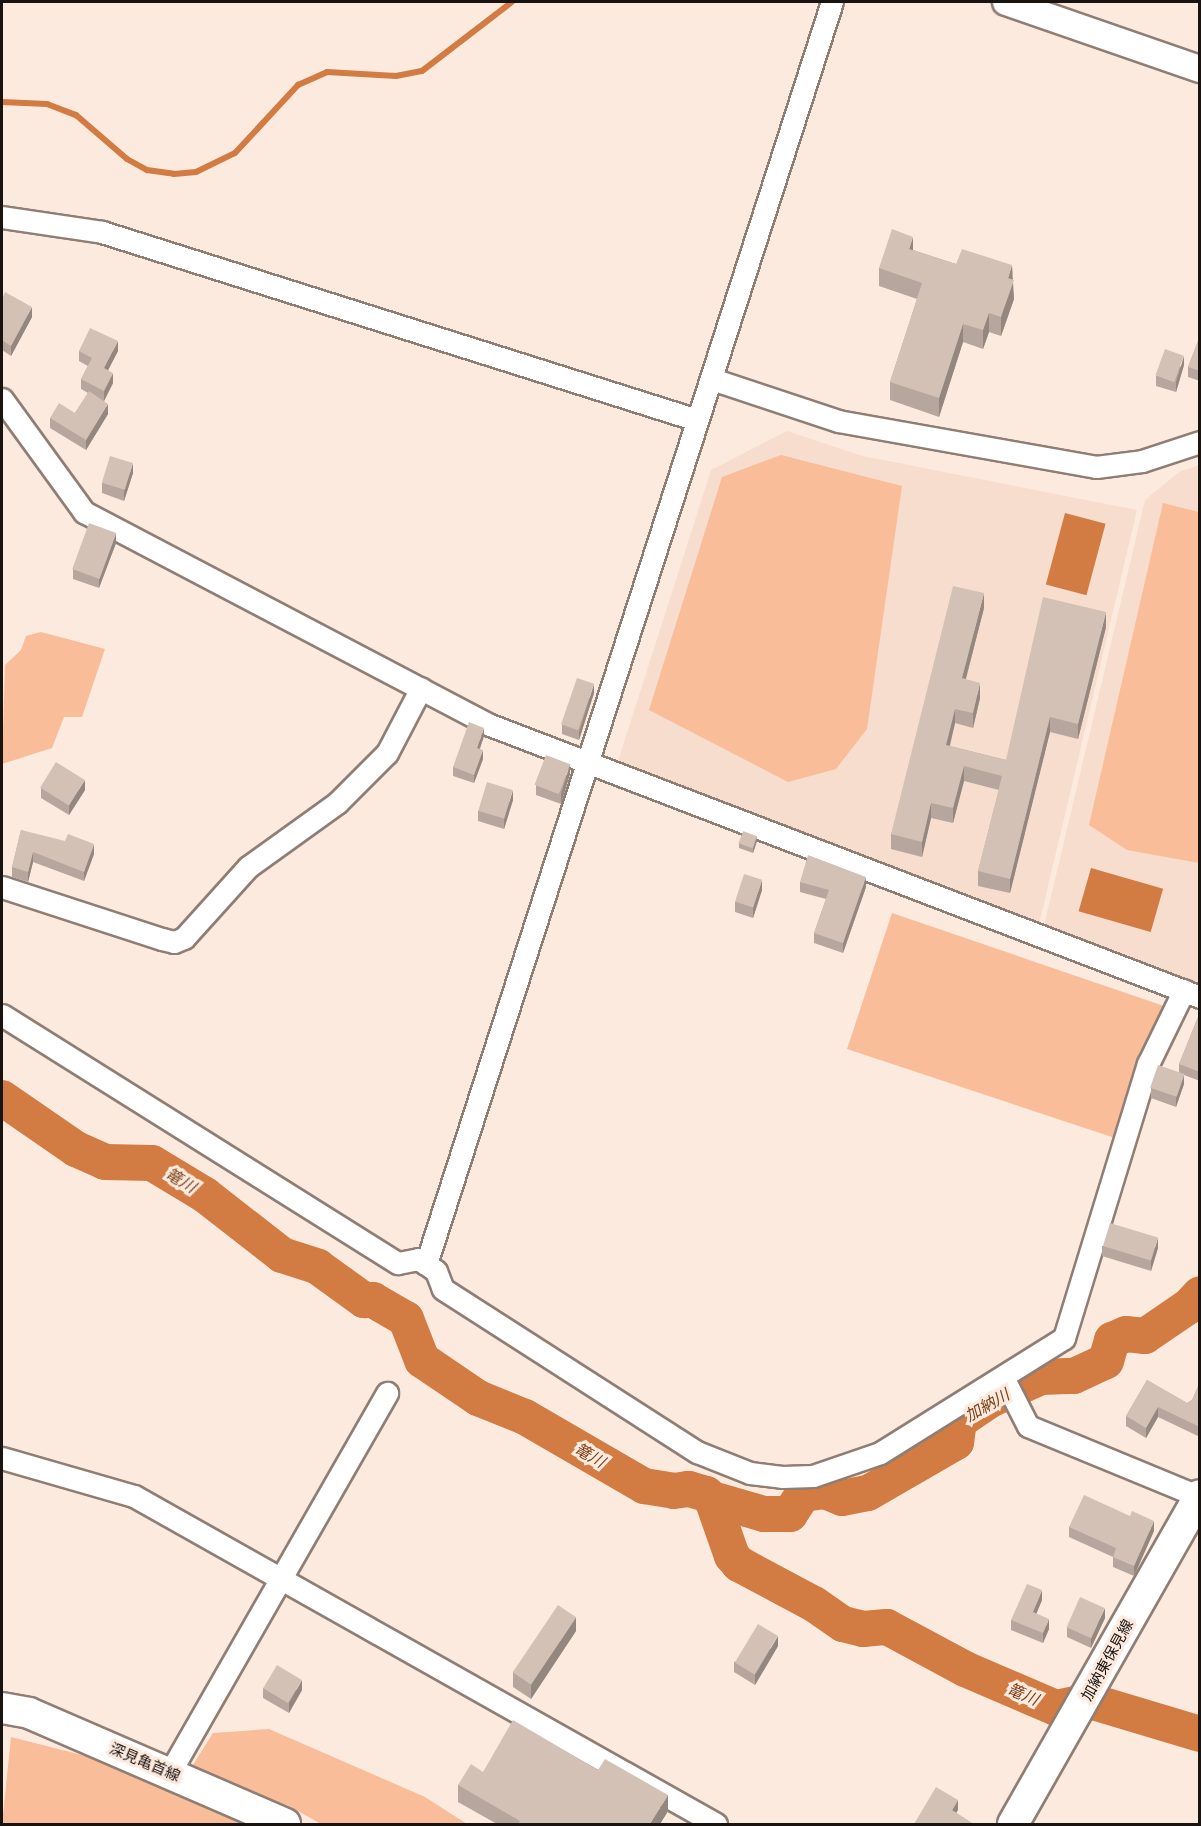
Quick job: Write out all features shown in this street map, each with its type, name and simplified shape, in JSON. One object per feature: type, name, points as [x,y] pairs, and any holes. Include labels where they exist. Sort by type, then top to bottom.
[{"type":"main road","name":"加納東保見線","points":[[1013,1824],[1199,1496]]},
{"type":"main road","name":"深見亀首線","points":[[2,1708],[29,1713],[170,1772],[285,1824]]},
{"type":"street","points":[[426,1264],[832,2]]},
{"type":"street","points":[[1006,2],[1200,69]]},
{"type":"street","points":[[2,217],[102,232],[697,420]]},
{"type":"street","points":[[712,379],[838,421],[1096,467],[1142,461],[1200,442]]},
{"type":"street","points":[[2,399],[84,512],[490,725],[1192,994],[1148,1064],[1064,1338],[1006,1380],[880,1453],[813,1476],[750,1473],[698,1452],[443,1289],[436,1271],[426,1264],[418,1259],[398,1263],[2,1015]]},
{"type":"street","points":[[2,887],[162,939],[174,942],[184,938],[248,867],[337,802],[387,753],[421,688]]},
{"type":"street","points":[[1006,1380],[1028,1426],[1199,1496]]},
{"type":"street","points":[[170,1772],[279,1576],[387,1393]]},
{"type":"street","points":[[2,1458],[134,1496],[279,1576],[705,1822]]},
{"type":"shaded area","points":[[787,431],[863,456],[1137,510],[1038,929],[618,761],[711,470]]},
{"type":"shaded area","points":[[781,455],[902,486],[867,729],[836,769],[788,782],[649,710],[722,477]]},
{"type":"shaded area","points":[[1199,465],[1199,994],[1043,930],[1145,500],[1179,472]]},
{"type":"shaded area","points":[[1163,503],[1199,512],[1199,863],[1127,850],[1089,825]]},
{"type":"shaded area","points":[[1065,513],[1106,524],[1086,595],[1046,584]]},
{"type":"shaded area","points":[[41,632],[105,649],[82,717],[64,717],[52,748],[2,764],[5,665],[21,650],[26,636]]},
{"type":"shaded area","points":[[1091,868],[1163,889],[1151,932],[1079,911]]},
{"type":"shaded area","points":[[892,913],[1164,1006],[1138,1065],[1118,1139],[847,1049]]},
{"type":"shaded area","points":[[269,1729],[425,1797],[467,1824],[321,1824],[289,1806],[191,1768],[213,1733]]},
{"type":"shaded area","points":[[11,1737],[137,1769],[243,1824],[2,1824]]},
{"type":"building","points":[[892,229],[913,237],[909,249],[956,264],[962,249],[1012,265],[1008,278],[1014,280],[1001,317],[989,313],[983,330],[963,324],[939,398],[890,382],[922,283],[879,268]]},
{"type":"building","points":[[5,292],[32,307],[11,346],[2,340],[2,299]]},
{"type":"building","points":[[90,328],[118,341],[104,368],[113,373],[104,391],[81,379],[92,358],[79,351]]},
{"type":"building","points":[[1200,336],[1200,371],[1188,367]]},
{"type":"building","points":[[1165,349],[1184,356],[1174,382],[1155,375]]},
{"type":"building","points":[[89,391],[108,404],[86,440],[50,418],[59,403],[75,413]]},
{"type":"building","points":[[110,456],[133,463],[125,490],[102,483]]},
{"type":"building","points":[[89,523],[116,533],[99,579],[72,569]]},
{"type":"building","points":[[953,586],[984,593],[962,678],[980,683],[973,713],[955,709],[946,745],[1006,760],[1043,597],[1106,612],[1078,724],[1050,717],[1010,879],[978,871],[1002,776],[964,766],[953,808],[931,803],[922,842],[891,834]]},
{"type":"building","points":[[577,678],[594,684],[578,730],[561,724]]},
{"type":"building","points":[[469,722],[484,728],[477,748],[483,750],[474,775],[453,767]]},
{"type":"building","points":[[546,755],[570,764],[559,794],[535,785]]},
{"type":"building","points":[[56,762],[85,780],[69,805],[40,787]]},
{"type":"building","points":[[487,782],[513,790],[504,819],[478,811]]},
{"type":"building","points":[[21,830],[65,841],[68,834],[94,844],[84,872],[33,852],[28,872],[12,867]]},
{"type":"building","points":[[743,831],[757,836],[753,848],[739,843]]},
{"type":"building","points":[[808,855],[866,877],[843,943],[814,933],[829,890],[800,882]]},
{"type":"building","points":[[744,874],[762,880],[753,907],[735,902]]},
{"type":"building","points":[[1200,1012],[1200,1072],[1179,1064]]},
{"type":"building","points":[[1158,1065],[1184,1074],[1177,1097],[1150,1088]]},
{"type":"building","points":[[1110,1223],[1158,1238],[1151,1261],[1103,1246]]},
{"type":"building","points":[[1147,1380],[1187,1403],[1192,1400],[1200,1382],[1200,1427],[1158,1407],[1146,1428],[1126,1416]]},
{"type":"building","points":[[1084,1495],[1130,1516],[1132,1511],[1154,1521],[1134,1566],[1113,1557],[1116,1548],[1069,1527]]},
{"type":"building","points":[[1027,1584],[1042,1590],[1033,1612],[1049,1619],[1043,1633],[1011,1620]]},
{"type":"building","points":[[1080,1597],[1105,1608],[1091,1638],[1067,1627]]},
{"type":"building","points":[[558,1605],[576,1617],[531,1684],[513,1672]]},
{"type":"building","points":[[758,1624],[778,1636],[755,1674],[735,1663]]},
{"type":"building","points":[[277,1665],[302,1680],[288,1703],[263,1688]]},
{"type":"building","points":[[513,1720],[598,1770],[605,1759],[668,1795],[650,1824],[518,1824],[520,1821],[458,1785],[471,1764],[483,1772]]},
{"type":"building","points":[[936,1787],[958,1800],[952,1810],[974,1824],[914,1824]]},
{"type":"waterway","points":[[2,102],[47,104],[76,115],[127,159],[147,170],[174,174],[196,172],[235,153],[298,85],[327,72],[396,76],[422,71],[512,2]]},
{"type":"waterway","name":"篭川","points":[[2,1098],[76,1149],[105,1162],[152,1163],[205,1195],[282,1255],[318,1267],[364,1300],[373,1300],[406,1319],[422,1360],[478,1398],[525,1417],[644,1486],[674,1491],[689,1489],[706,1494],[712,1499],[732,1556],[739,1564],[814,1604],[843,1624],[863,1629],[887,1627],[965,1669],[1056,1708],[1090,1701],[1200,1734]]},
{"type":"waterway","name":"加納川","points":[[712,1499],[764,1514],[790,1514],[803,1494],[825,1491],[842,1498],[868,1493],[956,1442],[959,1421],[992,1399],[1041,1377],[1074,1376],[1106,1361],[1112,1340],[1126,1334],[1145,1336],[1189,1306],[1200,1294]]}]
